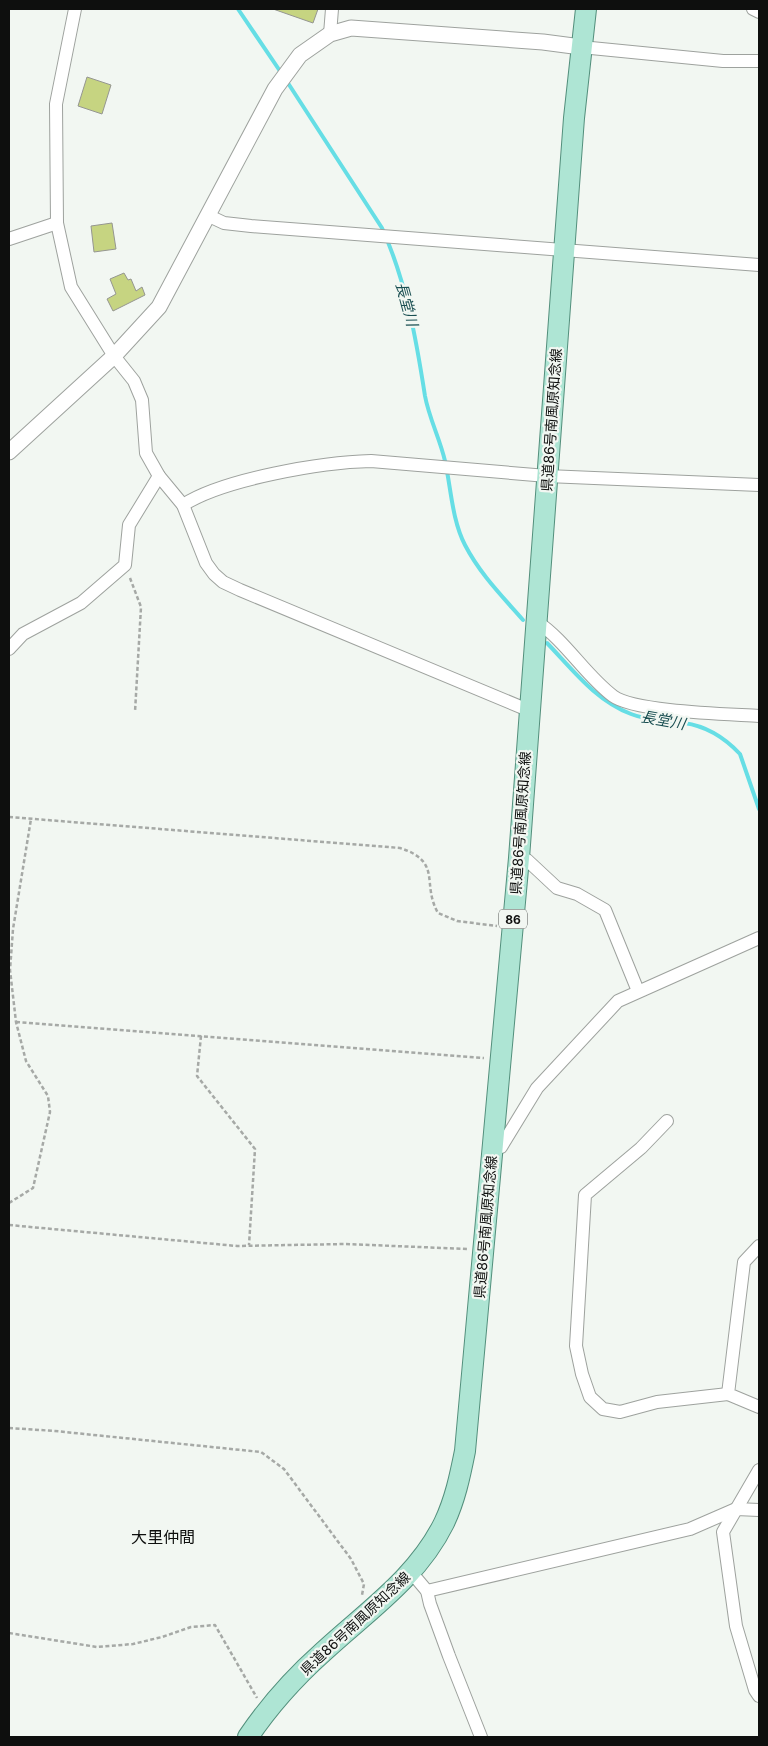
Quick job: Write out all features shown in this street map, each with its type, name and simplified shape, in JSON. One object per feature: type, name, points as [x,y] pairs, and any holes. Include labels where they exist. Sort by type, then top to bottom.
[{"type":"main road","name":"県道86号南風原知念線","points":[[248,1737],[265,1712],[321,1653],[411,1572],[444,1524],[459,1483],[465,1451],[519,858],[528,710],[564,251],[581,47],[586,9]]},
{"type":"street","points":[[75,9],[56,104],[58,224],[71,287],[114,356],[134,381],[142,400],[146,453],[159,476],[183,505],[206,563],[223,582],[528,710]]},
{"type":"street","points":[[330,34],[332,9]]},
{"type":"street","points":[[753,9],[759,12]]},
{"type":"street","points":[[9,452],[114,356],[159,307],[275,89],[300,55],[330,34],[351,28],[543,42],[723,61],[759,61]]},
{"type":"street","points":[[207,215],[224,223],[251,226],[759,265]]},
{"type":"street","points":[[9,239],[58,224]]},
{"type":"street","points":[[183,505],[202,494],[239,483],[346,461],[372,461],[547,476],[759,485]]},
{"type":"street","points":[[9,649],[23,634],[81,603],[125,565],[129,525],[159,476]]},
{"type":"street","points":[[536,622],[552,634],[614,696],[646,707],[759,716]]},
{"type":"street","points":[[519,858],[527,860],[557,888],[577,894],[605,910],[638,991]]},
{"type":"street","points":[[491,1150],[501,1147],[537,1088],[618,1001],[759,938]]},
{"type":"street","points":[[667,1121],[641,1148],[585,1195],[576,1346],[582,1374],[590,1397],[603,1409],[620,1412],[657,1402],[728,1394],[759,1407]]},
{"type":"street","points":[[728,1394],[744,1262],[759,1246]]},
{"type":"street","points":[[759,1470],[723,1532],[736,1626],[755,1690],[759,1696]]},
{"type":"street","points":[[427,1591],[690,1529],[736,1509],[759,1510]]},
{"type":"street","points":[[411,1572],[427,1591],[448,1656],[481,1737]]},
{"type":"path","points":[[125,565],[140,607],[135,712]]},
{"type":"path","points":[[9,817],[400,848],[421,857],[426,864],[432,898],[438,913],[457,921],[512,928]]},
{"type":"path","points":[[9,1203],[33,1188],[50,1112],[48,1096],[26,1061],[16,1022],[10,970],[13,929],[31,818]]},
{"type":"path","points":[[16,1022],[500,1059]]},
{"type":"path","points":[[201,1036],[197,1076],[255,1149],[249,1244]]},
{"type":"path","points":[[9,1225],[227,1245],[345,1244],[483,1250]]},
{"type":"path","points":[[9,1428],[261,1452],[284,1469],[351,1559],[364,1584],[361,1605],[362,1618]]},
{"type":"path","points":[[9,1633],[96,1647],[133,1644],[191,1627],[215,1624],[265,1712]]},
{"type":"building","points":[[273,9],[318,9],[313,23]]},
{"type":"building","points":[[87,77],[111,85],[102,114],[78,106]]},
{"type":"building","points":[[112,223],[116,249],[94,252],[91,226]]},
{"type":"building","points":[[124,273],[128,280],[131,279],[136,291],[142,287],[145,295],[113,311],[107,299],[116,294],[110,279]]},
{"type":"waterway","name":"長堂川","points":[[238,9],[282,74]]},
{"type":"waterway","name":"長堂川","points":[[286,80],[382,228],[404,289],[414,331],[427,404],[445,461],[457,525],[465,545],[484,575],[523,620]]},
{"type":"waterway","name":"長堂川","points":[[547,643],[595,693],[618,708],[644,718],[700,727],[728,743],[740,754],[759,809]]},
{"type":"district","name":"大里仲間","points":[[163,1537]]}]
